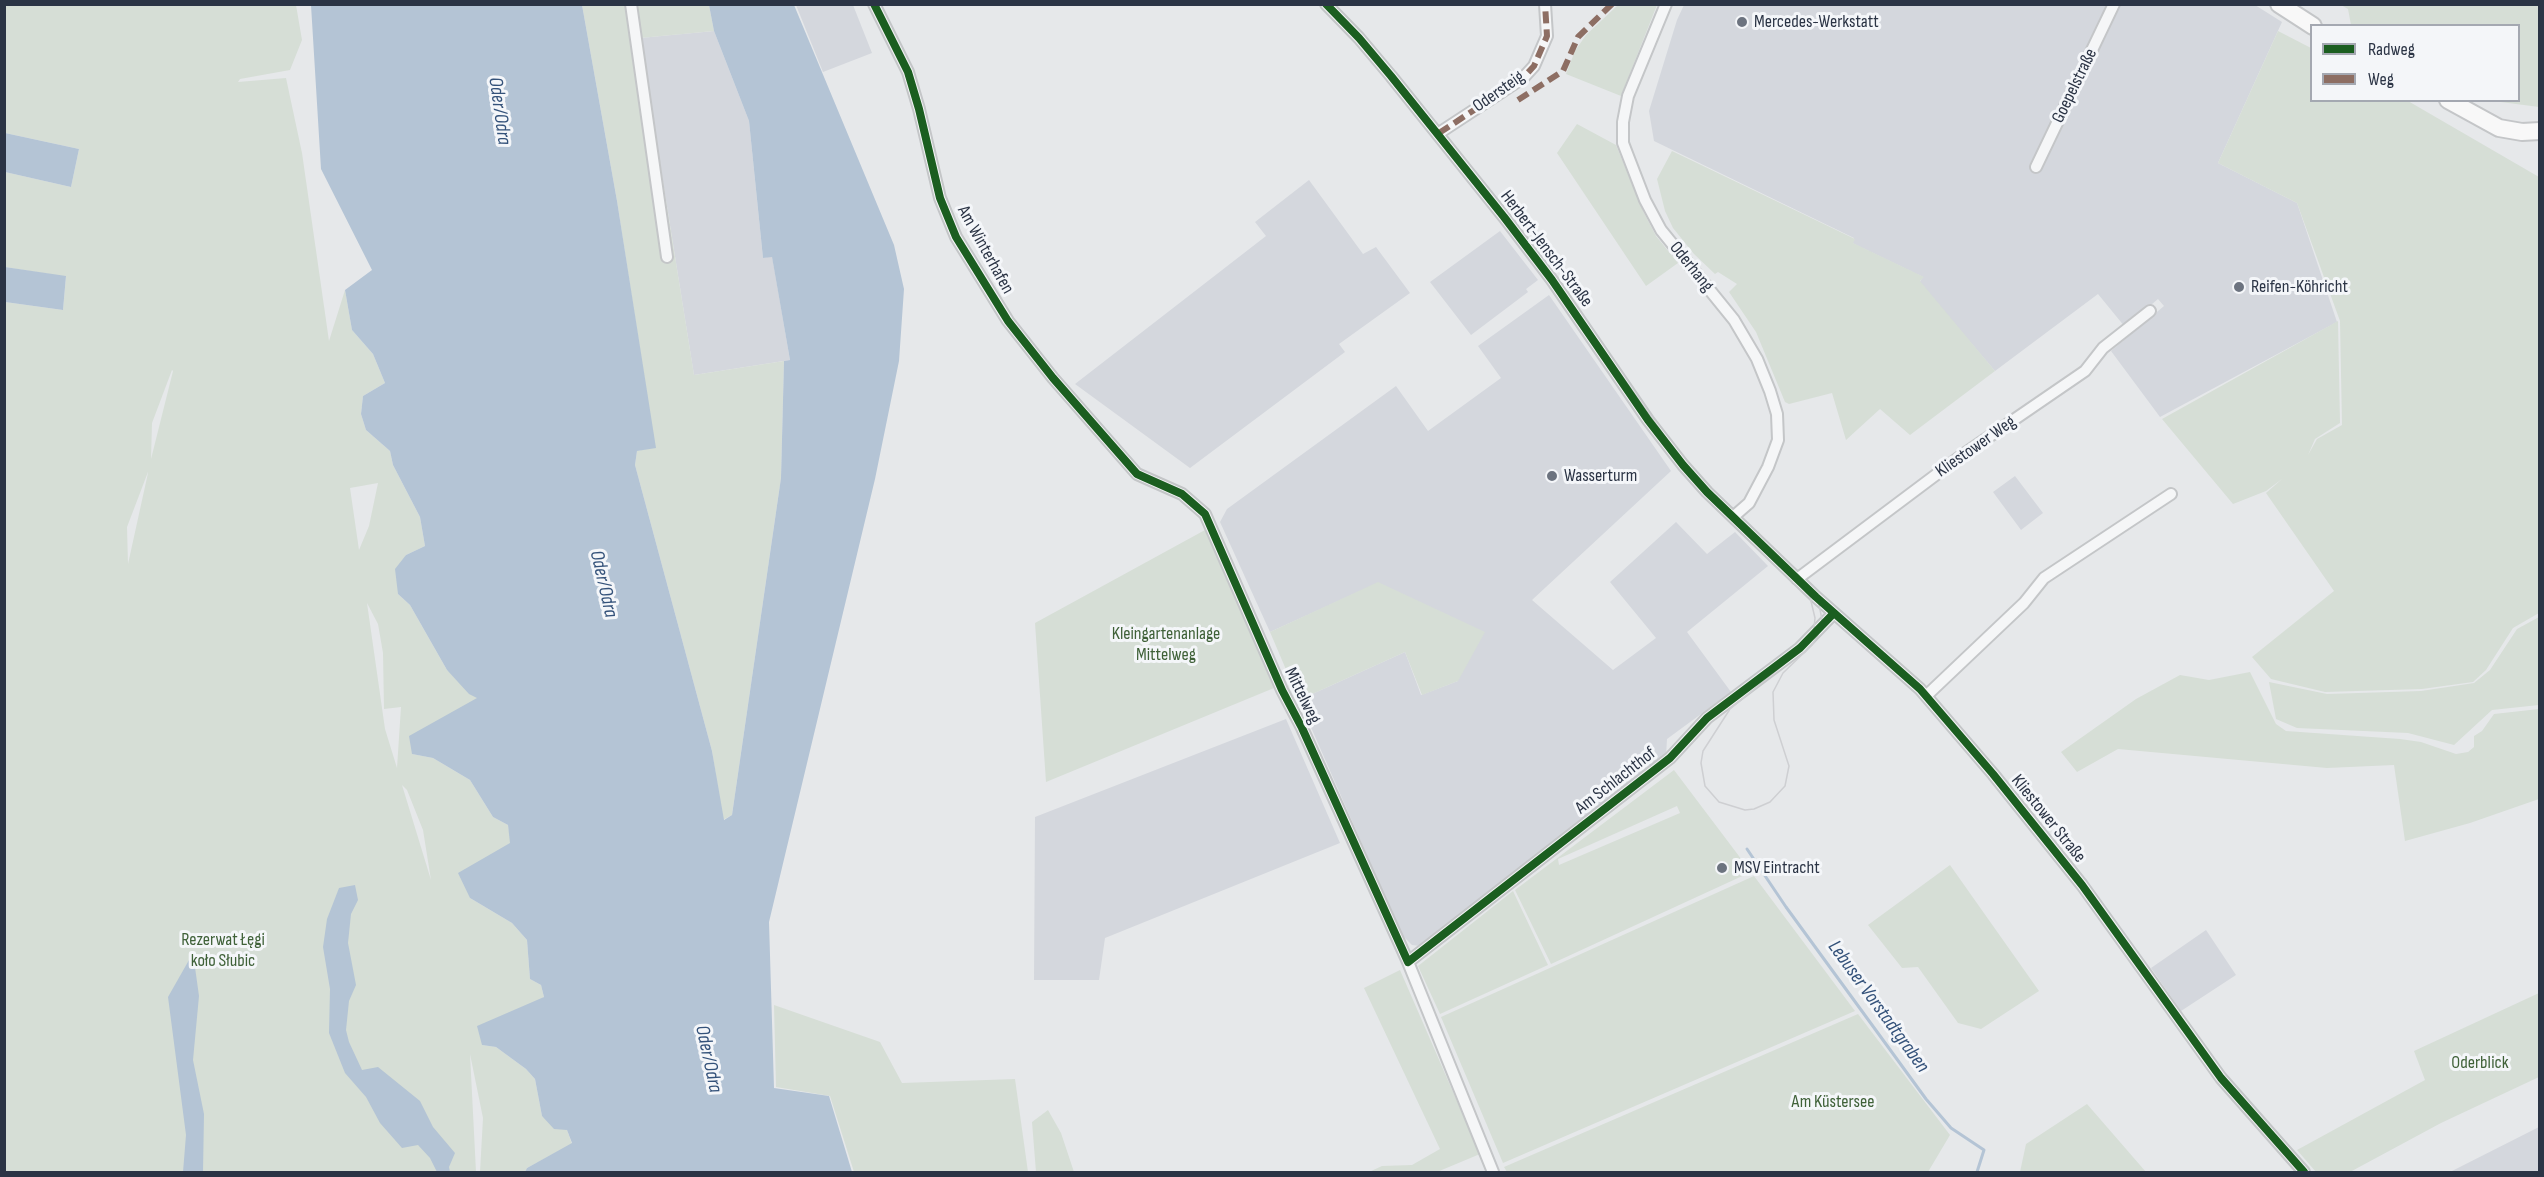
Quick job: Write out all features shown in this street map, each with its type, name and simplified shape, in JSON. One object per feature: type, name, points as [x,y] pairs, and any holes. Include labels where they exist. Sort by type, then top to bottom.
[{"type":"street","points":[[631,4],[667,257]]},
{"type":"street","name":"Am Winterhafen","points":[[874,4],[908,72],[920,109],[940,198],[956,237],[1008,321],[1053,378],[1137,474]]},
{"type":"street","name":"Herbert-Jensch-Straße","points":[[1326,4],[1359,38],[1439,133],[1552,280],[1648,420],[1683,465],[1733,517]]},
{"type":"street","name":"Odersteig","points":[[1439,133],[1523,78],[1534,66],[1547,36],[1545,4]]},
{"type":"street","name":"Oderhang","points":[[1666,4],[1628,96],[1623,122],[1623,143],[1641,190],[1661,230],[1734,320],[1757,359],[1770,390],[1777,414],[1778,440],[1768,467],[1749,503],[1733,517]]},
{"type":"street","name":"Goepelstraße","points":[[2036,167],[2114,4]]},
{"type":"street","points":[[2279,4],[2310,24]]},
{"type":"street","points":[[2452,102],[2499,128],[2522,132],[2540,131]]},
{"type":"street","points":[[2480,118],[2506,121],[2540,119]]},
{"type":"street","name":"Kliestower Weg","points":[[1797,579],[1962,456],[2085,371],[2103,348],[2150,311]]},
{"type":"street","name":"Mittelweg","points":[[1137,474],[1182,494],[1205,514],[1282,690],[1302,728],[1408,962],[1494,1173]]},
{"type":"street","points":[[1926,696],[2024,603],[2044,578],[2171,494]]},
{"type":"street","name":"Kliestower Straße","points":[[1733,517],[1797,579],[1926,696],[2082,885],[2221,1078],[2304,1173]]},
{"type":"street","name":"Am Schlachthof","points":[[1408,962],[1670,758],[1707,718],[1800,648],[1834,613]]},
{"type":"shaded area","points":[[796,5],[853,5],[872,53],[823,72]]},
{"type":"shaded area","points":[[1684,5],[2255,5],[2282,22],[2218,163],[2297,203],[2337,322],[2160,417],[2111,351],[2164,306],[2158,299],[2125,327],[2098,294],[1995,371],[1919,283],[1923,277],[1852,243],[1854,238],[1654,141],[1649,111],[1677,20]]},
{"type":"shaded area","points":[[714,31],[749,121],[763,258],[772,256],[790,360],[694,375],[640,38]]},
{"type":"shaded area","points":[[1309,180],[1363,254],[1376,247],[1410,293],[1339,344],[1345,352],[1190,468],[1075,384],[1266,236],[1255,222]]},
{"type":"shaded area","points":[[1500,231],[1538,280],[1526,289],[1528,292],[1471,335],[1430,282]]},
{"type":"shaded area","points":[[1549,295],[1671,471],[1532,600],[1613,670],[1656,638],[1610,582],[1676,522],[1707,554],[1735,532],[1768,566],[1687,632],[1731,692],[1667,739],[1666,756],[1420,946],[1412,945],[1402,935],[1299,700],[1405,652],[1421,695],[1458,681],[1378,583],[1270,632],[1220,522],[1227,509],[1396,386],[1428,431],[1501,378],[1478,346]]},
{"type":"shaded area","points":[[2015,476],[2043,513],[2021,530],[1993,492]]},
{"type":"shaded area","points":[[1286,719],[1340,843],[1105,938],[1099,980],[1034,980],[1035,817]]},
{"type":"shaded area","points":[[2206,930],[2236,975],[2181,1011],[2151,968]]},
{"type":"shaded area","points":[[2539,1127],[2539,1172],[2450,1172]]},
{"type":"green space","name":"Rezerwat Łęgi koło Słubic","points":[[5,5],[296,5],[302,40],[290,70],[240,79],[238,82],[286,78],[302,153],[329,341],[345,290],[352,330],[373,354],[385,383],[363,396],[361,414],[366,430],[390,451],[393,465],[420,517],[425,546],[406,555],[398,594],[410,605],[447,670],[478,698],[412,754],[433,758],[470,780],[493,817],[508,825],[511,843],[470,898],[512,923],[527,940],[530,979],[541,985],[544,997],[482,1045],[496,1047],[526,1069],[535,1079],[542,1116],[567,1130],[572,1144],[527,1168],[525,1172],[480,1172],[483,1118],[470,1054],[476,1172],[5,1172],[5,302],[63,310],[66,277],[5,267],[5,172],[71,187],[79,149],[5,133]],"holes":[[[172,370],[151,459],[152,423]],[[148,472],[128,564],[127,527]],[[378,483],[369,526],[359,550],[350,488]],[[367,603],[378,624],[383,653],[384,709],[401,707],[397,768],[385,729]],[[402,785],[407,790],[423,830],[431,880]]]},
{"type":"green space","points":[[582,5],[709,5],[714,31],[640,38],[694,375],[784,361],[781,478],[732,815],[723,820],[712,751],[635,465],[637,451],[655,447],[617,201]]},
{"type":"green space","points":[[1618,5],[1657,5],[1621,96],[1566,74],[1575,51],[1586,35]]},
{"type":"green space","points":[[2341,5],[2539,5],[2539,107],[2501,102],[2520,102],[2520,24],[2351,24],[2348,9]]},
{"type":"green space","points":[[2278,31],[2310,47],[2310,102],[2410,102],[2539,177],[2539,613],[2513,628],[2486,670],[2473,682],[2422,689],[2325,692],[2271,679],[2252,657],[2334,591],[2266,493],[2282,479],[2266,491],[2233,504],[2162,419],[2338,321],[2340,423],[2315,439],[2308,455],[2317,439],[2342,425],[2340,321],[2297,203],[2218,163]]},
{"type":"green space","points":[[1577,124],[1616,145],[1656,236],[1678,263],[1646,286],[1557,153]]},
{"type":"green space","points":[[1672,151],[1855,239],[1853,243],[1924,277],[1920,281],[1995,371],[1910,435],[1880,409],[1846,440],[1832,393],[1789,404],[1785,402],[1756,332],[1729,292],[1737,284],[1718,272],[1715,274],[1694,254],[1673,228],[1665,211],[1657,179]]},
{"type":"green space","name":"Kleingartenanlage Mittelweg","points":[[1205,530],[1274,688],[1046,782],[1035,623]]},
{"type":"green space","points":[[1378,582],[1485,632],[1458,681],[1422,695],[1405,652],[1299,700],[1270,632]]},
{"type":"green space","points":[[2539,617],[2539,705],[2492,710],[2454,745],[2408,733],[2297,728],[2276,719],[2269,682],[2327,694],[2421,691],[2474,683],[2490,670],[2517,629]]},
{"type":"green space","points":[[2250,672],[2276,724],[2286,731],[2400,739],[2421,742],[2456,754],[2468,752],[2474,747],[2474,736],[2482,731],[2494,714],[2539,709],[2539,799],[2470,823],[2405,841],[2394,765],[2327,768],[2118,749],[2077,772],[2061,752],[2136,699],[2180,675],[2209,680]]},
{"type":"green space","points":[[1674,770],[1751,872],[1551,964],[1515,890]],"holes":[[[1677,806],[1680,813],[1559,865],[1558,859]]]},
{"type":"green space","points":[[1950,865],[2039,991],[1981,1029],[1958,1023],[1918,967],[1902,968],[1868,925]]},
{"type":"green space","points":[[1754,876],[1855,1011],[1503,1163],[1441,1017]]},
{"type":"green space","points":[[1513,891],[1548,965],[1440,1014],[1418,966]]},
{"type":"green space","points":[[1400,970],[1480,1154],[1437,1172],[1369,1172],[1382,1166],[1412,1165],[1440,1149],[1364,988]]},
{"type":"green space","name":"Oderblick","points":[[2539,993],[2539,1077],[2441,1123],[2350,1172],[2316,1172],[2297,1150],[2425,1080],[2414,1051]]},
{"type":"green space","points":[[774,1005],[880,1042],[902,1083],[1015,1079],[1028,1172],[854,1172],[830,1096],[776,1087]]},
{"type":"green space","name":"Am Küstersee","points":[[1858,1014],[1950,1135],[1928,1172],[1507,1172],[1504,1167]]},
{"type":"green space","points":[[2087,1104],[2146,1172],[2020,1172],[2026,1144]]},
{"type":"green space","points":[[1048,1110],[1061,1133],[1074,1172],[1036,1172],[1032,1122]]},
{"type":"water","name":"Oder/Odra","points":[[311,5],[582,5],[617,201],[656,448],[637,451],[635,465],[712,751],[724,820],[732,815],[781,478],[784,361],[790,360],[772,257],[763,258],[749,121],[714,31],[709,5],[794,5],[894,245],[904,289],[899,361],[875,479],[769,922],[774,1088],[829,1096],[852,1172],[525,1172],[527,1168],[572,1143],[567,1130],[554,1129],[542,1116],[535,1079],[526,1069],[496,1047],[482,1045],[477,1026],[544,997],[541,985],[530,979],[527,940],[512,923],[470,898],[458,873],[510,843],[508,825],[493,817],[470,780],[433,758],[412,754],[409,736],[477,698],[469,694],[447,670],[410,605],[398,594],[395,569],[406,555],[425,546],[420,517],[393,465],[390,451],[366,430],[361,414],[363,396],[385,383],[373,354],[352,330],[345,290],[372,270],[321,169]]},
{"type":"water","points":[[5,133],[79,149],[71,187],[5,172]]},
{"type":"water","points":[[5,267],[66,276],[63,310],[5,302]]},
{"type":"water","points":[[355,885],[358,900],[351,914],[348,943],[356,985],[349,1001],[346,1030],[349,1042],[362,1070],[378,1067],[420,1101],[433,1127],[455,1153],[449,1167],[450,1172],[437,1172],[430,1158],[418,1145],[402,1148],[380,1123],[366,1097],[345,1073],[329,1033],[330,989],[323,947],[327,919],[339,888]]},
{"type":"water","points":[[193,953],[199,996],[193,1060],[204,1114],[203,1172],[183,1172],[186,1135],[168,997]]},
{"type":"waterway","name":"Lebuser Vorstadtgraben","points":[[1747,849],[1786,907],[1926,1099],[1951,1128],[1984,1150],[1977,1172]]},
{"type":"tram line","points":[[1323,4],[1356,36],[1534,259],[1647,421],[1677,460],[1702,490],[1796,580],[1810,597],[1815,618],[1814,628],[1807,642],[1799,652],[1730,709],[1703,751],[1701,763],[1705,786],[1719,802],[1745,810],[1770,802],[1785,786],[1789,766],[1774,720],[1773,692],[1783,673],[1812,645],[1818,635],[1822,620],[1815,596],[1705,488],[1680,458],[1538,257],[1406,90],[1358,34],[1328,4]]},
{"type":"marked path","points":[[1439,133],[1523,78],[1534,66],[1547,36],[1545,4]]},
{"type":"marked path","points":[[1518,100],[1563,71],[1578,37],[1612,4]]},
{"type":"cycle path","points":[[874,4],[908,72],[940,198],[956,237],[1008,321],[1053,378],[1137,474],[1182,494],[1205,514],[1282,690],[1302,728],[1408,962],[1670,758],[1707,718],[1800,648],[1834,613]]},
{"type":"cycle path","points":[[1326,4],[1391,76],[1504,217],[1552,280],[1648,420],[1683,465],[1707,492],[1816,597],[1920,689],[1993,774],[2082,885],[2221,1078],[2304,1172]]},
{"type":"place","name":"Mercedes-Werkstatt","points":[[1742,22]]},
{"type":"place","name":"Reifen-Köhricht","points":[[2239,287]]},
{"type":"place","name":"Wasserturm","points":[[1552,476]]},
{"type":"place","name":"MSV Eintracht","points":[[1722,868]]}]
